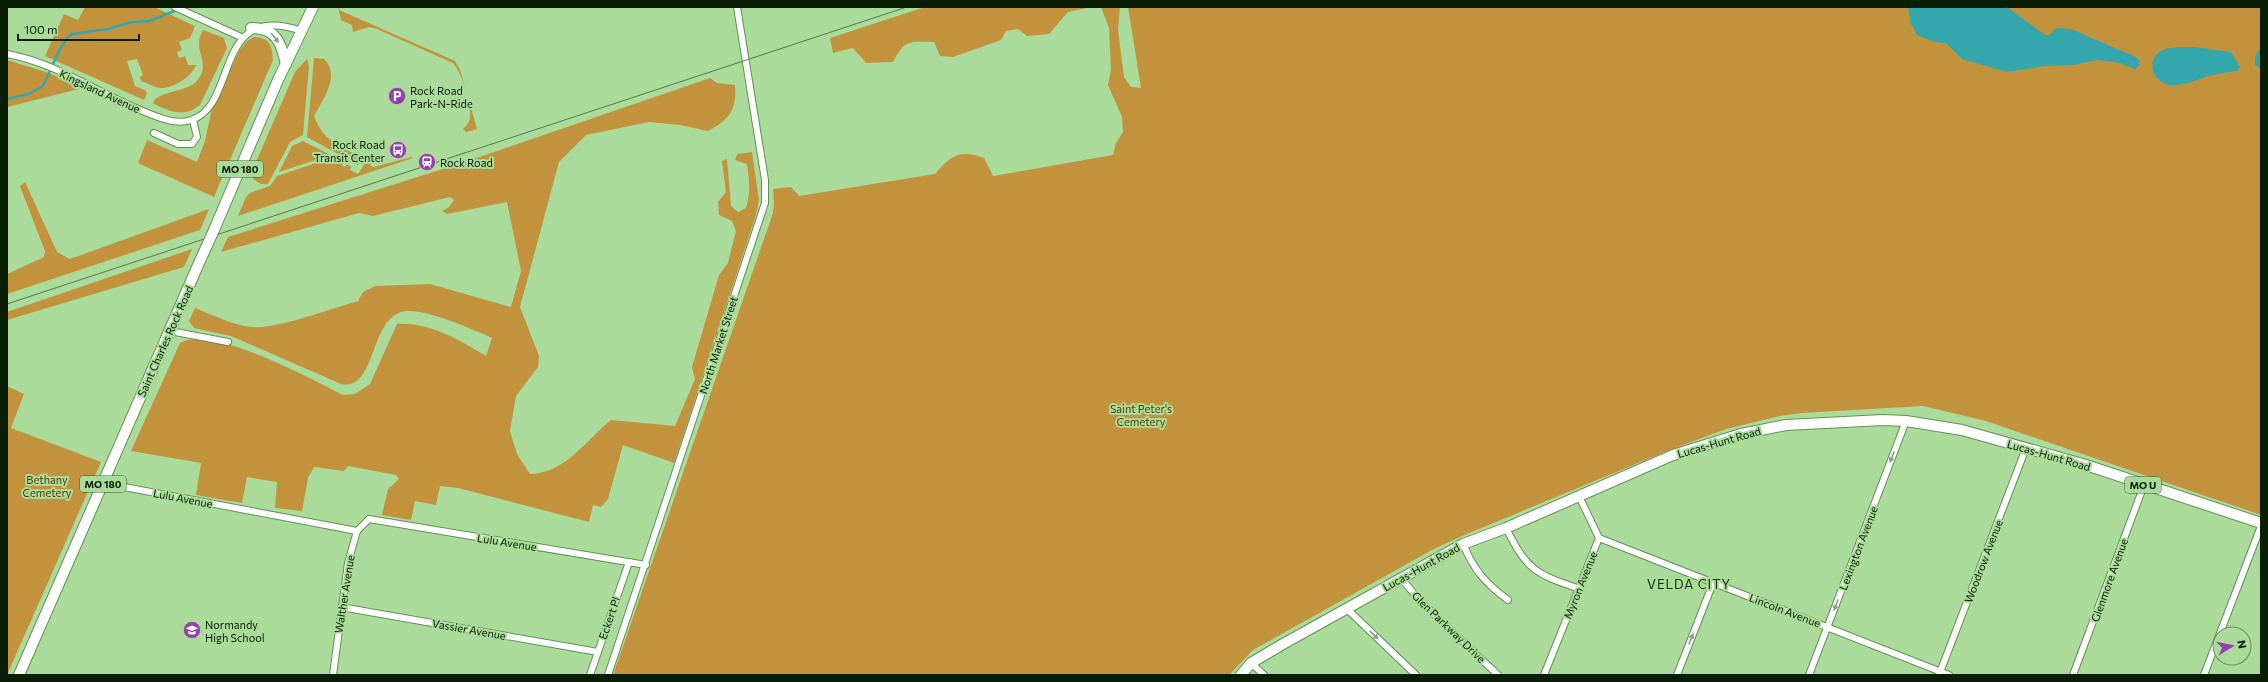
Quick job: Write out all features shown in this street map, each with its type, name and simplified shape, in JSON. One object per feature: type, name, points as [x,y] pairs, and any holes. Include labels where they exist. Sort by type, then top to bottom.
[{"type":"main road","name":"Saint Charles Rock Road","points":[[19,675],[286,64],[313,7]]},
{"type":"main road","points":[[251,28],[266,29],[275,36],[282,48],[286,64]]},
{"type":"main road","name":"Lucas-Hunt Road","points":[[1241,675],[1251,663],[1346,608],[1463,544],[1506,528],[1673,456],[1741,434],[1786,425],[1876,420],[1906,421],[1962,430],[2086,465],[2261,523]]},
{"type":"street","points":[[175,7],[240,37]]},
{"type":"street","name":"North Market Street","points":[[608,675],[646,565],[765,203],[765,180],[737,7]]},
{"type":"street","points":[[154,133],[178,144],[192,144],[197,137],[193,120],[210,105],[240,37],[251,28],[260,24],[273,22],[287,24],[302,31]]},
{"type":"street","name":"Kingsland Avenue","points":[[7,54],[48,67],[164,120],[184,122],[193,120]]},
{"type":"street","points":[[170,331],[228,342]]},
{"type":"street","name":"Lexington Avenue","points":[[1809,675],[1906,421]]},
{"type":"street","name":"Woodrow Avenue","points":[[1940,673],[2026,448]]},
{"type":"street","name":"Lulu Avenue","points":[[103,483],[357,531]]},
{"type":"street","name":"Glenmore Avenue","points":[[2073,675],[2144,485]]},
{"type":"street","name":"Myron Avenue","points":[[1544,675],[1580,589],[1599,538],[1579,496]]},
{"type":"street","name":"Lulu Avenue","points":[[369,519],[646,565]]},
{"type":"street","name":"Walther Avenue","points":[[333,675],[341,606],[348,563],[357,531],[369,519]]},
{"type":"street","points":[[2204,675],[2261,526]]},
{"type":"street","points":[[1506,528],[1519,554],[1531,568],[1548,578],[1580,589]]},
{"type":"street","name":"Lincoln Avenue","points":[[1599,538],[1828,626],[1940,673],[1949,675]]},
{"type":"street","points":[[1463,544],[1470,561],[1487,584],[1508,600]]},
{"type":"street","name":"Eckert Pl","points":[[590,675],[629,562]]},
{"type":"street","name":"Glen Parkway Drive","points":[[1401,578],[1420,601],[1498,675]]},
{"type":"street","points":[[1677,675],[1713,583]]},
{"type":"street","name":"Vassier Avenue","points":[[341,606],[598,652]]},
{"type":"street","points":[[1346,608],[1416,675]]},
{"type":"street","points":[[1251,663],[1264,675]]},
{"type":"green space","points":[[85,7],[154,7],[195,26],[190,38],[179,42],[182,50],[177,52],[179,58],[185,56],[188,65],[196,65],[194,69],[186,78],[176,84],[170,87],[160,88],[141,81],[140,77],[143,75],[137,59],[127,61],[135,86],[145,90],[147,93],[144,100],[45,56],[64,14],[78,20]]},
{"type":"green space","points":[[338,7],[340,7],[339,10],[455,61],[460,70],[467,94],[459,73],[453,63],[377,29],[369,27],[353,32],[352,25],[341,20]]},
{"type":"green space","points":[[925,7],[1092,7],[1068,12],[1049,34],[1027,36],[1018,29],[1006,31],[1001,40],[953,57],[940,56],[934,42],[909,43],[901,49],[893,62],[866,63],[853,48],[833,53],[830,38]]},
{"type":"green space","name":"Saint Peter's Cemetery","points":[[1101,7],[1120,7],[1118,30],[1124,77],[1131,87],[1141,88],[1128,7],[2261,7],[2261,515],[1986,421],[1923,406],[1801,413],[1780,416],[1726,429],[1667,451],[1462,536],[1432,550],[1253,650],[1229,675],[613,675],[773,213],[773,189],[791,187],[799,196],[935,174],[951,158],[962,154],[976,155],[984,158],[993,176],[1113,155],[1116,143],[1123,132],[1122,117],[1108,85],[1111,70],[1109,28]]},
{"type":"green space","points":[[203,30],[224,38],[227,48],[200,105],[188,111],[177,112],[165,109],[153,103],[155,99],[160,96],[192,85],[201,75],[203,62],[199,44]]},
{"type":"green space","points":[[254,37],[264,39],[269,43],[272,50],[273,60],[214,197],[138,163],[147,140],[197,162],[205,141],[212,109],[239,51],[247,41]]},
{"type":"green space","points":[[314,58],[324,59],[329,65],[331,79],[326,95],[314,116],[322,132],[327,137],[339,146],[361,158],[358,165],[307,137]]},
{"type":"green space","points":[[307,59],[309,66],[303,135],[290,142],[268,184],[261,184],[253,179],[253,169],[295,72]]},
{"type":"green space","points":[[7,60],[49,73],[83,88],[7,107]]},
{"type":"green space","points":[[710,78],[717,83],[735,85],[735,101],[733,108],[726,118],[708,131],[680,125],[649,122],[586,135],[559,162],[520,307],[539,356],[538,367],[516,396],[510,431],[517,454],[530,474],[543,472],[565,462],[611,420],[675,426],[695,379],[692,367],[719,275],[728,263],[736,231],[732,221],[719,215],[718,202],[726,192],[722,161],[727,159],[731,206],[738,212],[746,208],[749,197],[749,181],[747,164],[735,160],[737,154],[752,152],[759,200],[756,215],[674,463],[623,445],[608,499],[601,507],[593,505],[589,522],[458,488],[440,486],[436,505],[415,501],[411,520],[382,515],[388,489],[399,479],[396,475],[348,466],[344,471],[314,467],[308,478],[302,511],[275,508],[277,482],[247,477],[242,503],[196,495],[201,463],[131,451],[180,343],[195,339],[215,341],[237,347],[262,356],[343,395],[355,394],[370,384],[397,324],[409,324],[433,329],[455,338],[486,356],[492,338],[460,324],[433,315],[421,312],[401,312],[391,319],[383,329],[367,367],[361,377],[352,383],[341,384],[231,336],[194,328],[189,321],[195,308],[238,325],[264,327],[305,317],[358,301],[363,292],[375,286],[430,284],[511,307],[521,271],[507,202],[447,214],[442,211],[449,207],[454,200],[450,197],[373,216],[359,213],[221,252],[228,237],[468,161]]},
{"type":"green space","points":[[468,99],[477,129],[466,132],[463,129],[469,120],[470,111]]},
{"type":"green space","points":[[303,141],[331,155],[279,172],[292,146]]},
{"type":"green space","points":[[334,157],[343,162],[342,165],[345,167],[347,164],[351,167],[350,170],[358,174],[368,159],[372,161],[370,165],[373,167],[413,158],[238,216],[246,197],[250,193],[270,186],[277,176]]},
{"type":"green space","points":[[25,182],[57,252],[70,259],[209,209],[200,230],[7,294],[7,274],[44,257],[45,251],[20,186]]},
{"type":"green space","points":[[192,249],[184,267],[7,320],[7,312]]},
{"type":"green space","name":"Bethany Cemetery","points":[[7,386],[24,394],[11,428],[101,462],[7,675]]},
{"type":"water","points":[[1908,7],[2007,7],[2045,35],[2049,35],[2057,28],[2071,29],[2136,57],[2140,62],[2139,66],[2135,69],[2120,63],[2098,60],[2073,65],[2045,66],[2007,72],[1962,59],[1947,44],[1932,41],[1917,35],[1910,22]]},
{"type":"water","points":[[2195,47],[2231,52],[2240,67],[2237,71],[2213,75],[2187,83],[2177,85],[2165,84],[2156,77],[2152,67],[2153,62],[2159,52],[2168,48]]},
{"type":"water","points":[[2261,48],[2261,69],[2255,65],[2255,60],[2256,55]]},
{"type":"waterway","points":[[7,99],[29,94],[43,86],[59,51],[67,38],[72,34],[108,29],[132,22],[149,21],[177,10]]},
{"type":"tram line","points":[[7,304],[907,7]]},
{"type":"place","name":"Rock Road Park-N-Ride","points":[[397,96]]},
{"type":"place","name":"Rock Road Transit Center","points":[[398,150]]},
{"type":"place","name":"Rock Road","points":[[427,162]]},
{"type":"place","name":"Normandy High School","points":[[192,630]]},
{"type":"district","name":"VELDA CITY","points":[[1689,584]]}]
